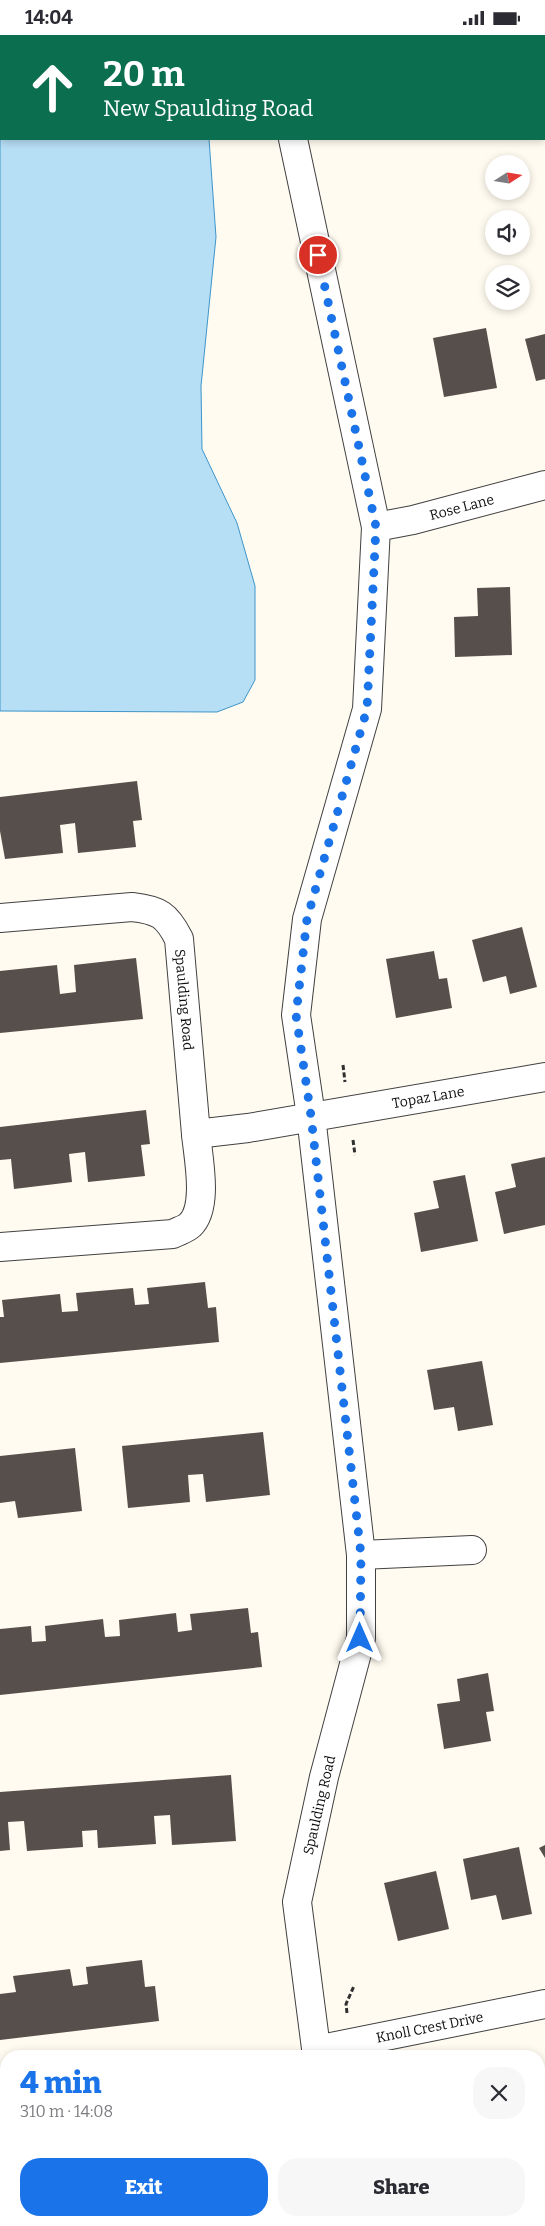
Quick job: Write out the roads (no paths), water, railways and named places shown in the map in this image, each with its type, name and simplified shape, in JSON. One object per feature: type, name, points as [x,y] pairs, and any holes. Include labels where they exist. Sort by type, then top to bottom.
[{"type":"street","name":"Spaulding Road","points":[[293,140],[376,527],[367,709],[307,919],[296,1015],[311,1116],[361,1555],[360,1638],[324,1777],[297,1902],[316,2050]]},
{"type":"street","name":"Rose Lane","points":[[376,527],[413,520],[545,485]]},
{"type":"street","name":"Spaulding Road","points":[[0,918],[132,907],[153,909],[170,921],[179,939],[201,1200],[198,1214],[190,1225],[173,1234],[0,1247]]},
{"type":"street","name":"Topaz Lane","points":[[311,1116],[545,1077]]},
{"type":"street","points":[[196,1134],[311,1116]]},
{"type":"street","points":[[361,1555],[472,1550]]},
{"type":"street","name":"Knoll Crest Drive","points":[[330,2050],[545,2004]]},
{"type":"water","points":[[0,140],[209,140],[216,237],[201,386],[202,449],[237,523],[255,586],[255,680],[243,702],[217,712],[0,711]]}]
